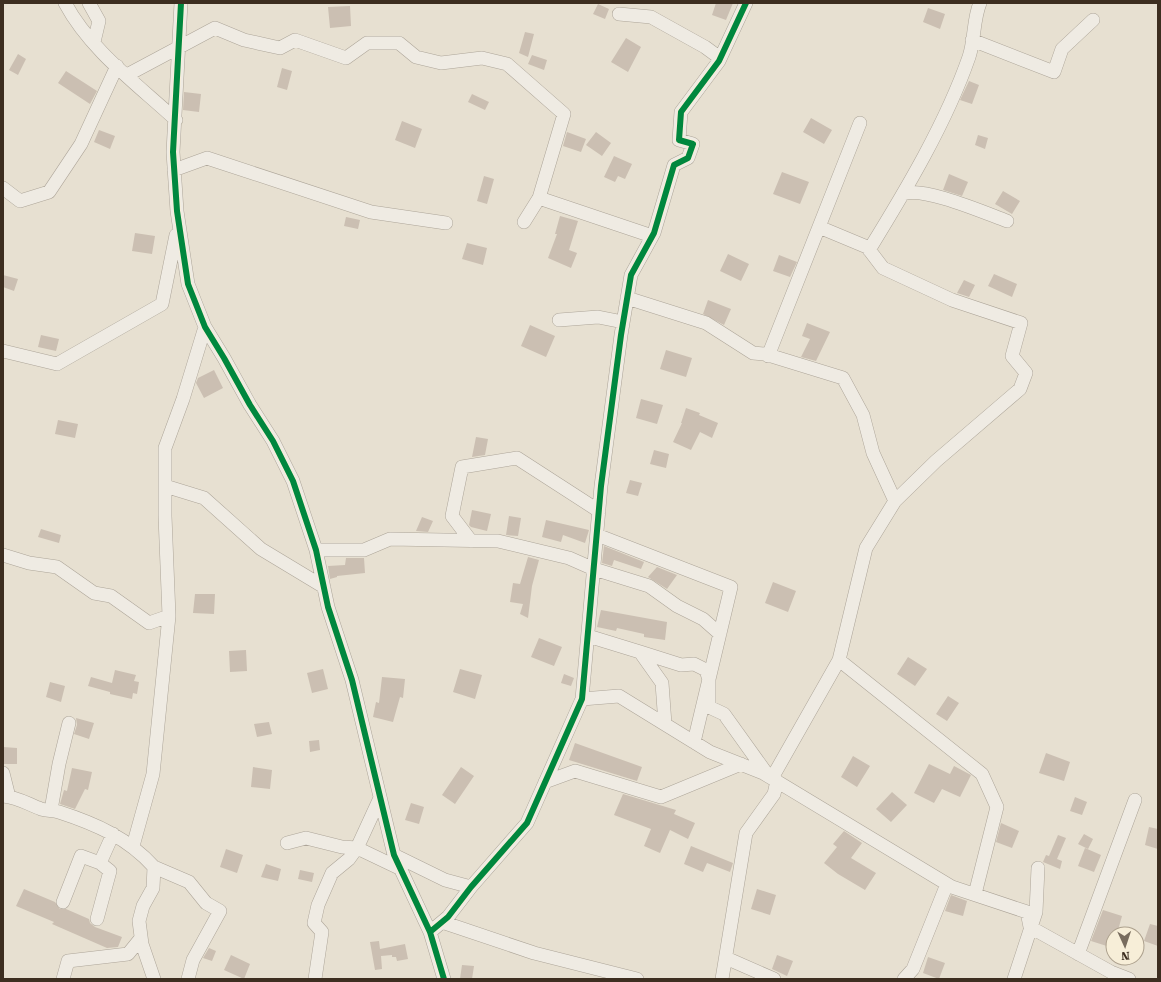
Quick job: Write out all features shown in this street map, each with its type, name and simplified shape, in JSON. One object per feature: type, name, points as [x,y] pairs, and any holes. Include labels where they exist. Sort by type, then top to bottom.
[{"type":"street","points":[[65,3],[75,20],[94,42],[117,66],[176,120]]},
{"type":"street","points":[[89,3],[98,21],[94,42]]},
{"type":"street","points":[[181,3],[176,120],[173,152],[179,223],[188,284],[205,327],[250,405],[273,441],[293,481],[316,550],[328,607],[352,680],[394,854],[430,932],[444,979]]},
{"type":"street","points":[[430,932],[442,922],[527,823],[582,699],[599,510],[623,322],[631,275],[652,236],[674,165],[688,158],[693,144],[679,140],[681,112],[720,58],[746,3]]},
{"type":"street","points":[[869,250],[903,194],[942,120],[970,56],[976,12],[980,3]]},
{"type":"street","points":[[619,14],[651,17],[705,47],[720,58]]},
{"type":"street","points":[[972,40],[1054,72],[1062,49],[1093,20]]},
{"type":"street","points":[[127,75],[215,28],[244,40],[280,48],[296,40],[346,58],[367,43],[399,43],[416,57],[441,63],[482,58],[507,64],[564,114],[539,198],[524,222]]},
{"type":"street","points":[[3,188],[20,201],[49,192],[81,144],[117,66]]},
{"type":"street","points":[[768,356],[860,123]]},
{"type":"street","points":[[174,170],[207,158],[371,212],[446,223]]},
{"type":"street","points":[[903,194],[910,191],[939,197],[1007,222]]},
{"type":"street","points":[[539,198],[652,236]]},
{"type":"street","points":[[3,351],[57,364],[162,304],[179,223]]},
{"type":"street","points":[[772,778],[839,660],[866,548],[895,501],[936,461],[1020,389],[1026,373],[1012,356],[1021,323],[952,300],[883,268],[867,247],[819,227]]},
{"type":"street","points":[[627,298],[706,323],[752,353],[768,356],[843,378],[863,415],[873,453],[895,501]]},
{"type":"street","points":[[559,320],[598,317],[623,322]]},
{"type":"street","points":[[133,846],[153,774],[169,616],[165,448],[183,399],[205,327]]},
{"type":"street","points":[[471,541],[452,516],[462,467],[517,458],[599,510]]},
{"type":"street","points":[[165,486],[204,498],[261,549],[324,587]]},
{"type":"street","points":[[597,535],[731,587],[694,742]]},
{"type":"street","points":[[316,550],[364,550],[390,539],[498,541],[569,558],[594,569],[649,586],[677,606],[704,619],[720,634]]},
{"type":"street","points":[[3,555],[29,564],[57,567],[94,593],[111,596],[148,623],[169,616]]},
{"type":"street","points":[[588,636],[682,665],[694,664],[706,670],[709,680],[709,707],[724,714],[772,778],[774,794],[746,833],[722,979]]},
{"type":"street","points":[[640,652],[662,683],[665,724]]},
{"type":"street","points":[[839,660],[982,774],[998,807],[975,894]]},
{"type":"street","points":[[582,699],[619,696],[710,752],[772,778],[947,884],[1027,912],[1030,927],[1078,954],[1110,976],[1129,979]]},
{"type":"street","points":[[51,810],[59,764],[69,723]]},
{"type":"street","points":[[545,782],[574,772],[661,797],[741,764]]},
{"type":"street","points":[[3,773],[6,796],[13,797],[43,809],[86,821],[113,834],[133,846],[154,867],[189,882],[206,903],[220,911],[193,960],[188,979]]},
{"type":"street","points":[[315,979],[322,932],[314,923],[318,905],[332,873],[350,859],[357,848],[380,798]]},
{"type":"street","points":[[1078,954],[1135,800]]},
{"type":"street","points":[[100,863],[113,834]]},
{"type":"street","points":[[288,843],[306,838],[342,847],[357,848],[401,869]]},
{"type":"street","points":[[394,854],[445,880],[471,887]]},
{"type":"street","points":[[63,902],[81,856],[100,863],[110,871],[97,919]]},
{"type":"street","points":[[154,867],[153,888],[142,906],[139,921],[141,938],[154,979]]},
{"type":"street","points":[[1014,979],[1036,912],[1038,868]]},
{"type":"street","points":[[904,979],[913,968],[947,884]]},
{"type":"street","points":[[442,922],[534,953],[637,979]]},
{"type":"street","points":[[63,979],[68,961],[128,954],[141,938]]},
{"type":"street","points":[[726,958],[774,979]]},
{"type":"building","points":[[716,3],[733,3],[726,20],[712,15]]},
{"type":"building","points":[[598,4],[609,9],[605,19],[593,14]]},
{"type":"building","points":[[350,6],[351,26],[330,28],[328,7]]},
{"type":"building","points":[[928,8],[945,14],[940,29],[923,22]]},
{"type":"building","points":[[525,32],[534,34],[528,57],[519,53]]},
{"type":"building","points":[[626,38],[641,47],[628,72],[611,62]]},
{"type":"building","points":[[18,54],[26,59],[18,75],[9,70]]},
{"type":"building","points":[[532,55],[547,60],[544,70],[528,64]]},
{"type":"building","points":[[282,68],[292,71],[287,90],[277,87]]},
{"type":"building","points":[[66,71],[97,91],[90,104],[58,83]]},
{"type":"building","points":[[969,81],[979,85],[972,104],[960,100]]},
{"type":"building","points":[[184,92],[201,94],[199,112],[183,110]]},
{"type":"building","points":[[472,94],[489,102],[485,110],[468,102]]},
{"type":"building","points":[[811,118],[832,130],[824,144],[803,132]]},
{"type":"building","points":[[402,121],[422,129],[415,148],[395,140]]},
{"type":"building","points":[[99,130],[115,136],[110,149],[94,142]]},
{"type":"building","points":[[567,132],[586,139],[581,152],[563,146]]},
{"type":"building","points":[[596,132],[611,143],[602,156],[586,145]]},
{"type":"building","points":[[978,135],[988,138],[985,149],[975,145]]},
{"type":"building","points":[[614,156],[632,164],[625,179],[618,176],[615,182],[604,177]]},
{"type":"building","points":[[782,172],[809,182],[800,204],[773,194]]},
{"type":"building","points":[[949,174],[968,182],[962,196],[943,190]]},
{"type":"building","points":[[484,176],[494,179],[487,204],[477,201]]},
{"type":"building","points":[[1003,191],[1020,201],[1012,214],[995,204]]},
{"type":"building","points":[[560,216],[578,221],[569,250],[577,253],[571,268],[548,258],[557,234],[555,234]]},
{"type":"building","points":[[346,217],[360,220],[358,229],[344,226]]},
{"type":"building","points":[[135,233],[155,236],[152,254],[132,251]]},
{"type":"building","points":[[467,243],[487,248],[483,265],[462,259]]},
{"type":"building","points":[[728,254],[749,264],[741,281],[720,271]]},
{"type":"building","points":[[779,255],[797,262],[790,277],[773,271]]},
{"type":"building","points":[[994,274],[1017,284],[1012,297],[988,286]]},
{"type":"building","points":[[3,275],[18,279],[14,291],[3,287]]},
{"type":"building","points":[[964,280],[975,285],[969,297],[957,293]]},
{"type":"building","points":[[708,300],[731,309],[724,325],[703,314]]},
{"type":"building","points":[[807,323],[830,332],[816,361],[801,357],[810,339],[802,336]]},
{"type":"building","points":[[530,325],[555,336],[546,357],[521,346]]},
{"type":"building","points":[[41,335],[59,339],[56,351],[38,347]]},
{"type":"building","points":[[666,350],[692,358],[686,377],[660,369]]},
{"type":"building","points":[[214,370],[223,388],[204,398],[196,383],[198,378]]},
{"type":"building","points":[[641,399],[663,405],[657,424],[636,418]]},
{"type":"building","points":[[686,408],[700,413],[699,415],[718,423],[712,438],[700,432],[691,450],[673,442],[682,423]]},
{"type":"building","points":[[58,420],[78,424],[75,438],[55,434]]},
{"type":"building","points":[[476,437],[488,439],[485,455],[472,457]]},
{"type":"building","points":[[654,450],[669,454],[666,468],[650,464]]},
{"type":"building","points":[[630,480],[642,483],[638,496],[626,493]]},
{"type":"building","points":[[472,510],[491,514],[487,531],[471,527],[469,525]]},
{"type":"building","points":[[509,516],[521,518],[518,536],[506,535]]},
{"type":"building","points":[[422,517],[433,521],[428,532],[416,531]]},
{"type":"building","points":[[546,520],[589,530],[585,543],[563,535],[561,542],[542,537]]},
{"type":"building","points":[[41,529],[61,535],[59,543],[38,537]]},
{"type":"building","points":[[604,546],[644,562],[641,569],[614,560],[612,566],[602,563]]},
{"type":"building","points":[[528,557],[539,560],[532,586],[528,618],[520,614],[523,604],[510,602],[513,583],[520,584]]},
{"type":"building","points":[[346,558],[364,558],[365,573],[337,576],[330,579],[328,566],[345,565]]},
{"type":"building","points":[[657,567],[677,575],[667,589],[648,577]]},
{"type":"building","points":[[773,582],[796,591],[788,612],[765,603]]},
{"type":"building","points":[[195,594],[215,594],[214,614],[193,613]]},
{"type":"building","points":[[601,610],[667,622],[665,640],[644,637],[644,634],[617,628],[616,631],[597,627]]},
{"type":"building","points":[[539,638],[562,647],[554,666],[531,657]]},
{"type":"building","points":[[246,650],[247,671],[230,672],[229,651]]},
{"type":"building","points":[[908,657],[927,669],[915,686],[897,674]]},
{"type":"building","points":[[323,669],[328,689],[312,693],[307,673]]},
{"type":"building","points":[[460,669],[482,675],[475,699],[453,692]]},
{"type":"building","points":[[115,670],[136,675],[134,681],[139,682],[137,694],[133,693],[132,699],[110,694],[110,692],[88,686],[91,677],[112,683]]},
{"type":"building","points":[[564,674],[574,678],[571,686],[561,683]]},
{"type":"building","points":[[382,677],[405,679],[403,698],[400,697],[393,722],[373,717],[376,702],[379,703]]},
{"type":"building","points":[[50,682],[65,686],[61,702],[46,697]]},
{"type":"building","points":[[948,696],[959,703],[947,721],[936,714]]},
{"type":"building","points":[[76,718],[94,723],[89,739],[74,734],[77,725]]},
{"type":"building","points":[[269,722],[272,734],[257,737],[254,724]]},
{"type":"building","points":[[319,740],[320,750],[310,752],[309,741]]},
{"type":"building","points":[[575,743],[642,767],[637,781],[569,760]]},
{"type":"building","points":[[3,747],[17,748],[17,764],[3,764]]},
{"type":"building","points":[[1046,753],[1070,762],[1064,781],[1039,773]]},
{"type":"building","points":[[853,756],[870,766],[857,787],[841,777]]},
{"type":"building","points":[[929,764],[950,774],[954,766],[971,775],[960,797],[942,789],[934,803],[914,793]]},
{"type":"building","points":[[253,767],[272,770],[270,789],[251,787]]},
{"type":"building","points":[[461,767],[474,776],[455,804],[442,795]]},
{"type":"building","points":[[72,768],[92,772],[88,790],[85,789],[75,809],[60,804],[64,790],[67,791]]},
{"type":"building","points":[[892,792],[907,805],[891,822],[876,809]]},
{"type":"building","points":[[623,794],[676,810],[674,814],[695,823],[688,839],[670,830],[660,853],[644,846],[651,829],[614,815]]},
{"type":"building","points":[[1075,797],[1087,802],[1082,815],[1070,811]]},
{"type":"building","points":[[411,803],[424,807],[419,824],[405,820]]},
{"type":"building","points":[[1001,823],[1019,831],[1012,848],[996,842]]},
{"type":"building","points":[[1149,827],[1158,829],[1158,849],[1145,845]]},
{"type":"building","points":[[844,831],[862,843],[851,858],[876,873],[865,890],[838,874],[824,863],[837,847],[833,844]]},
{"type":"building","points":[[1084,834],[1093,839],[1088,849],[1078,844]]},
{"type":"building","points":[[1058,835],[1066,838],[1057,859],[1062,861],[1060,869],[1043,862],[1046,855],[1049,856]]},
{"type":"building","points":[[691,846],[733,863],[730,872],[707,863],[703,872],[684,864]]},
{"type":"building","points":[[1085,848],[1101,855],[1094,872],[1078,866]]},
{"type":"building","points":[[226,849],[243,855],[237,873],[220,867]]},
{"type":"building","points":[[266,864],[281,869],[278,881],[261,877]]},
{"type":"building","points":[[300,870],[314,873],[312,882],[298,879]]},
{"type":"building","points":[[24,889],[55,902],[60,909],[66,909],[89,919],[90,923],[95,927],[122,937],[118,947],[107,948],[52,924],[54,922],[16,906]]},
{"type":"building","points":[[757,889],[776,895],[770,915],[751,909]]},
{"type":"building","points":[[951,895],[967,901],[963,916],[945,911]]},
{"type":"building","points":[[1103,910],[1122,916],[1119,926],[1105,926],[1105,945],[1091,941]]},
{"type":"building","points":[[1150,924],[1158,926],[1158,946],[1145,941]]},
{"type":"building","points":[[379,941],[380,949],[405,944],[408,959],[397,961],[396,957],[392,957],[392,955],[381,956],[382,969],[375,970],[370,942]]},
{"type":"building","points":[[209,948],[216,951],[212,961],[203,958]]},
{"type":"building","points":[[231,955],[250,964],[244,979],[224,970]]},
{"type":"building","points":[[777,955],[793,961],[787,976],[772,969]]},
{"type":"building","points":[[928,957],[945,963],[939,979],[923,973]]},
{"type":"building","points":[[462,965],[474,966],[472,979],[460,979]]},
{"type":"cycle path","points":[[181,3],[173,152],[177,211],[188,284],[205,327],[250,405],[273,441],[293,481],[316,550],[328,607],[352,680],[394,855],[430,932],[444,979]]},
{"type":"cycle path","points":[[430,932],[448,917],[471,887],[527,823],[582,699],[601,486],[621,335],[631,275],[654,233],[674,165],[688,158],[693,144],[679,140],[681,112],[719,61],[746,3]]}]
